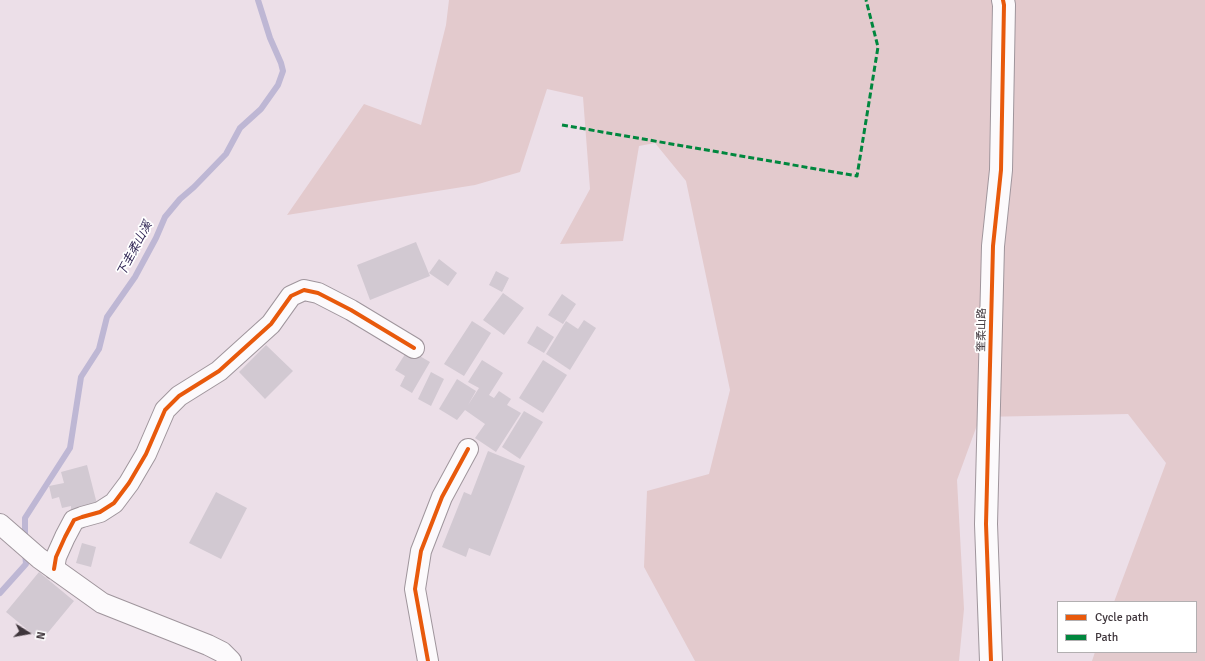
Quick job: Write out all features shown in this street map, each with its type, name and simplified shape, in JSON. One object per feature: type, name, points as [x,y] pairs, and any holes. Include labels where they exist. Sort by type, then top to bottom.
[{"type":"street","name":"奎柔山路","points":[[991,661],[986,524],[993,246],[1001,170],[1003,0]]},
{"type":"street","points":[[46,563],[56,557],[74,520],[100,512],[114,504],[129,484],[146,454],[165,410],[179,396],[219,371],[271,324],[291,296],[304,290],[318,293],[351,310],[414,348]]},
{"type":"street","points":[[428,661],[415,589],[421,552],[442,498],[468,449]]},
{"type":"street","points":[[5,529],[46,563],[102,603],[208,645],[222,652],[231,661]]},
{"type":"shaded area","points":[[449,0],[1205,0],[1205,661],[1092,661],[1095,653],[1197,653],[1197,601],[1114,601],[1166,463],[1128,414],[980,417],[957,480],[964,609],[959,661],[695,661],[644,567],[647,491],[709,474],[730,390],[686,181],[655,143],[639,146],[623,241],[560,244],[590,189],[583,97],[547,89],[520,172],[475,185],[287,215],[364,104],[421,125],[446,25]]},
{"type":"building","points":[[416,242],[430,276],[370,300],[357,265]]},
{"type":"building","points":[[439,259],[457,273],[448,286],[429,273]]},
{"type":"building","points":[[496,271],[509,278],[502,292],[489,285]]},
{"type":"building","points":[[503,293],[524,308],[504,335],[483,320]]},
{"type":"building","points":[[562,294],[576,304],[563,324],[548,315]]},
{"type":"building","points":[[584,320],[596,328],[570,370],[546,354],[566,321],[578,329]]},
{"type":"building","points":[[472,321],[491,333],[464,376],[444,364]]},
{"type":"building","points":[[537,326],[554,337],[544,353],[527,343]]},
{"type":"building","points":[[266,345],[293,371],[265,399],[239,372]]},
{"type":"building","points":[[407,351],[430,362],[412,393],[400,386],[405,376],[395,370]]},
{"type":"building","points":[[482,360],[503,373],[489,395],[494,398],[499,391],[511,399],[507,405],[521,413],[496,452],[475,438],[485,424],[465,410],[457,420],[439,409],[457,379],[476,391],[468,405],[479,388],[468,382]]},
{"type":"building","points":[[543,360],[567,375],[543,413],[519,398]]},
{"type":"building","points":[[431,372],[444,379],[431,406],[418,399]]},
{"type":"building","points":[[524,411],[543,422],[520,459],[502,447]]},
{"type":"building","points":[[488,451],[525,466],[490,556],[469,548],[466,557],[442,547],[464,492],[471,495]]},
{"type":"building","points":[[87,465],[97,504],[71,511],[71,506],[62,508],[59,497],[52,499],[49,486],[64,483],[61,472]]},
{"type":"building","points":[[216,492],[247,508],[221,559],[189,543]]},
{"type":"building","points":[[82,543],[96,547],[91,567],[76,563]]},
{"type":"building","points":[[39,572],[74,601],[41,641],[6,612]]},
{"type":"waterway","name":"下圭柔山溪","points":[[25,539],[25,518],[70,448],[81,377],[99,349],[107,317],[135,277],[156,238],[165,217],[180,199],[194,187],[226,154],[240,128],[261,109],[278,85],[283,71],[270,38],[258,0]]},
{"type":"waterway","name":"下圭柔山溪","points":[[0,593],[26,564],[25,552]]},
{"type":"marked path","points":[[562,125],[857,176],[878,47],[866,0]]},
{"type":"cycle path","points":[[991,661],[986,524],[993,246],[1001,170],[1003,0]]},
{"type":"cycle path","points":[[54,569],[56,557],[74,520],[100,512],[114,503],[129,483],[146,454],[165,410],[179,396],[219,371],[271,324],[291,296],[304,290],[318,293],[351,310],[414,348]]},
{"type":"cycle path","points":[[428,661],[415,589],[421,551],[442,497],[468,449]]}]
